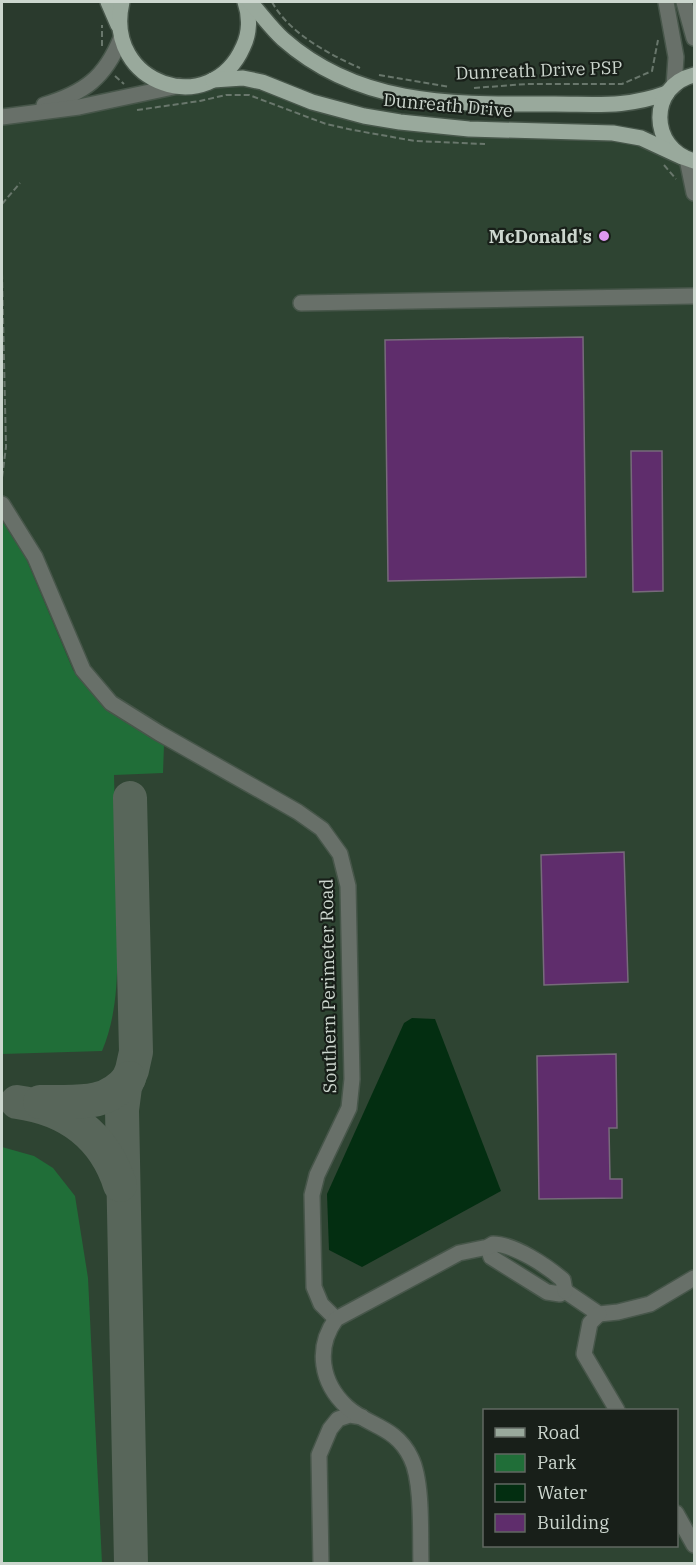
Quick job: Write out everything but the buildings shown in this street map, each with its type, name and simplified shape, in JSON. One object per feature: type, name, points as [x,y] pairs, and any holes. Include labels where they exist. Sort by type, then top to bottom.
[{"type":"main road","points":[[108,2],[130,59],[146,75],[167,85],[178,86]]},
{"type":"main road","points":[[120,33],[122,2]]},
{"type":"main road","points":[[213,80],[232,65],[245,43],[249,18],[248,2]]},
{"type":"main road","name":"Dunreath Drive","points":[[248,2],[282,38],[308,58],[363,87],[394,95],[429,100],[520,105],[621,105],[648,100],[694,75]]},
{"type":"main road","name":"Dunreath Drive","points":[[178,86],[243,78],[262,82],[312,102],[400,123],[469,129],[613,133],[641,138],[688,159]]},
{"type":"main road","points":[[670,89],[661,106],[659,121],[662,135],[670,148],[688,159]]},
{"type":"street","points":[[666,2],[676,57],[670,89]]},
{"type":"street","points":[[684,2],[694,38]]},
{"type":"street","points":[[4,116],[78,92],[93,82],[110,63],[120,33]]},
{"type":"street","points":[[4,116],[79,107],[178,86]]},
{"type":"street","points":[[688,159],[694,194]]},
{"type":"street","points":[[302,303],[694,296]]},
{"type":"street","name":"Southern Perimeter Road","points":[[2,504],[35,557],[83,670],[111,703],[298,812],[322,829],[340,854],[348,886],[352,1079],[349,1108],[317,1175],[312,1195],[314,1287],[321,1304],[336,1319]]},
{"type":"street","points":[[421,1563],[417,1476],[411,1458],[402,1443],[390,1432],[347,1407],[327,1378],[323,1363],[323,1344],[327,1332],[336,1319],[459,1253],[488,1247],[492,1257],[497,1261],[547,1292],[560,1294],[565,1291],[598,1314],[618,1312],[650,1304],[694,1278]]},
{"type":"street","points":[[598,1314],[590,1323],[584,1354],[616,1409]]},
{"type":"street","points":[[321,1563],[320,1455],[330,1429],[338,1419],[350,1415],[362,1417]]},
{"type":"street","points":[[678,1517],[694,1545]]},
{"type":"path","points":[[272,2],[276,9],[309,39],[325,50],[363,69]]},
{"type":"path","name":"Dunreath Drive PSP","points":[[466,89],[527,84],[621,84],[652,71],[658,40],[662,39]]},
{"type":"path","name":"Dunreath Drive PSP","points":[[371,73],[455,87]]},
{"type":"path","points":[[2,204],[20,183]]},
{"type":"path","points":[[2,273],[6,447],[2,478]]},
{"type":"shaded area","points":[[225,79],[364,116],[614,133],[694,161],[694,1563],[2,1564],[2,117]]},
{"type":"green space","points":[[2,521],[25,556],[73,670],[106,706],[164,745],[163,773],[114,775],[117,976],[113,1014],[102,1051],[2,1054]]},
{"type":"green space","points":[[2,1147],[34,1156],[53,1168],[75,1196],[88,1278],[102,1563],[2,1563]]},
{"type":"water","points":[[412,1018],[435,1019],[501,1191],[362,1267],[329,1250],[327,1194],[404,1023]]},
{"type":"taxiway","points":[[130,798],[136,1052],[125,1087],[122,1110],[131,1564]]},
{"type":"taxiway","points":[[40,1102],[77,1102],[99,1099],[120,1088],[129,1078]]},
{"type":"taxiway","points":[[17,1102],[52,1111],[82,1127],[104,1152],[120,1185]]},
{"type":"place","name":"McDonald's","points":[[604,236]]}]
